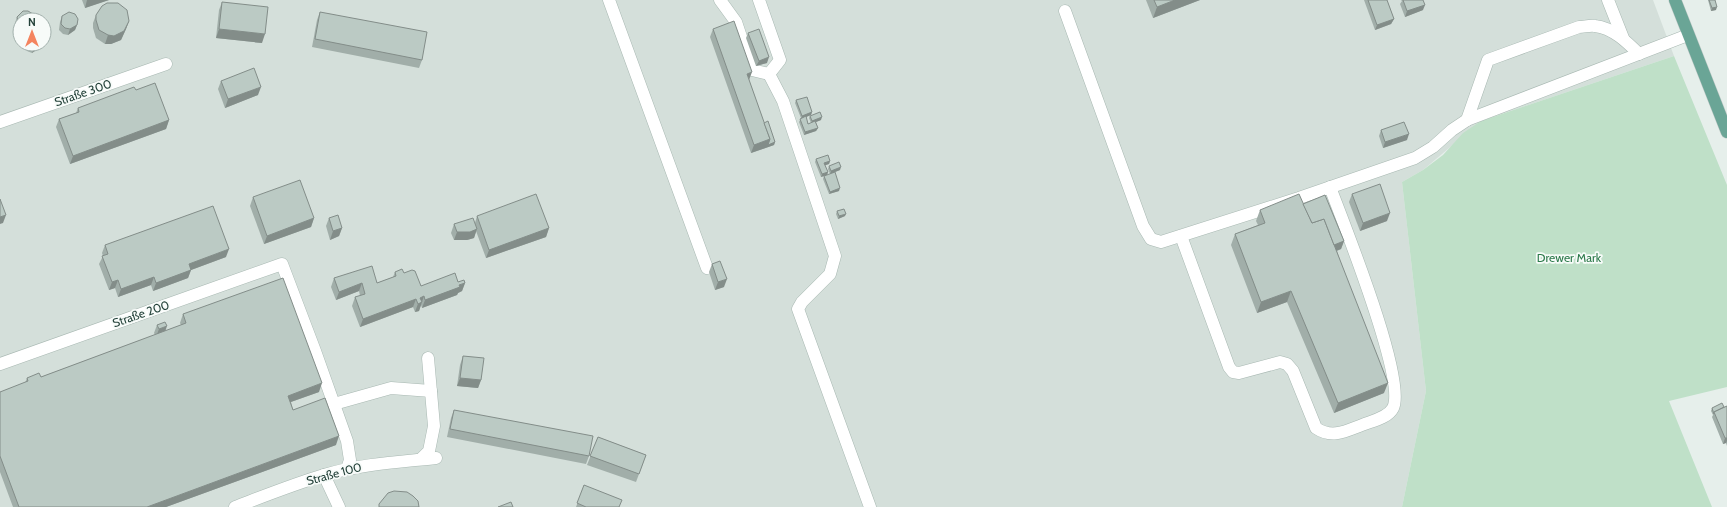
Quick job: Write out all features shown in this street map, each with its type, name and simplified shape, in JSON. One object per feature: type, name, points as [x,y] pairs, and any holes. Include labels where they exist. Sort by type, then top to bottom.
[{"type":"main road","points":[[1675,0],[1727,132]]},
{"type":"street","points":[[609,0],[707,268]]},
{"type":"street","points":[[720,0],[736,22],[752,70],[769,74],[783,101],[835,256],[830,274],[802,302],[798,309],[870,507]]},
{"type":"street","points":[[759,0],[780,60],[769,74]]},
{"type":"street","points":[[1608,0],[1623,38]]},
{"type":"street","points":[[1065,11],[1143,226],[1148,235],[1155,241],[1160,242],[1415,158],[1433,148],[1452,130],[1467,120],[1688,35]]},
{"type":"street","points":[[1467,120],[1488,60],[1579,27],[1595,26],[1623,38],[1640,54]]},
{"type":"street","name":"Straße 300","points":[[0,122],[166,64]]},
{"type":"street","points":[[1180,236],[1229,367],[1233,372],[1239,373],[1280,362],[1287,364],[1293,371],[1316,428],[1324,433],[1332,435],[1384,417],[1393,409],[1396,395],[1392,370],[1383,337],[1364,278],[1330,187]]},
{"type":"street","name":"Straße 200","points":[[0,364],[282,264],[334,404]]},
{"type":"street","points":[[422,460],[429,451],[434,426],[428,358]]},
{"type":"street","points":[[347,469],[350,460],[347,441],[334,404],[391,388],[431,391]]},
{"type":"street","name":"Straße 100","points":[[235,507],[324,475],[347,469],[369,465],[436,458]]},
{"type":"street","points":[[324,475],[339,507]]},
{"type":"shaded area","points":[[0,0],[1653,0],[1674,56],[1481,121],[1423,170],[1402,182],[1426,391],[1402,507],[0,507]]},
{"type":"green space","name":"Drewer Mark","points":[[1674,56],[1727,185],[1727,387],[1669,401],[1712,507],[1402,507],[1426,391],[1402,182],[1423,170],[1443,155],[1463,133],[1481,121]]},
{"type":"building","points":[[1154,0],[1175,0],[1157,7]]},
{"type":"building","points":[[1368,0],[1387,0],[1394,19],[1377,25]]},
{"type":"building","points":[[1403,0],[1423,0],[1425,5],[1407,11]]},
{"type":"building","points":[[1709,0],[1715,0],[1717,7],[1712,8]]},
{"type":"building","points":[[222,2],[268,7],[265,34],[219,29]]},
{"type":"building","points":[[107,3],[118,3],[127,10],[129,21],[124,31],[114,36],[108,35],[99,30],[96,20],[96,15],[102,6]]},
{"type":"building","points":[[69,12],[75,14],[78,19],[77,25],[70,29],[65,28],[61,24],[62,16]]},
{"type":"building","points":[[320,12],[427,32],[422,60],[315,39]]},
{"type":"building","points":[[734,21],[752,72],[747,74],[770,139],[754,145],[713,29]]},
{"type":"building","points":[[759,29],[769,57],[759,61],[748,33]]},
{"type":"building","points":[[254,68],[261,87],[228,99],[221,81]]},
{"type":"building","points":[[155,83],[169,120],[73,156],[59,119],[79,112],[78,108],[134,87],[136,90]]},
{"type":"building","points":[[807,97],[812,112],[802,116],[796,100]]},
{"type":"building","points":[[820,112],[822,117],[812,121],[810,116]]},
{"type":"building","points":[[806,116],[808,124],[815,121],[818,128],[805,132],[800,119]]},
{"type":"building","points":[[768,121],[775,142],[768,145],[770,139],[764,123]]},
{"type":"building","points":[[1404,122],[1409,134],[1385,142],[1381,130]]},
{"type":"building","points":[[828,155],[830,161],[824,163],[828,172],[822,174],[816,159]]},
{"type":"building","points":[[839,162],[841,167],[831,171],[829,166]]},
{"type":"building","points":[[835,172],[840,188],[830,192],[824,176]]},
{"type":"building","points":[[300,180],[314,218],[267,236],[253,197]]},
{"type":"building","points":[[1380,184],[1390,213],[1363,223],[1352,194]]},
{"type":"building","points":[[536,194],[549,228],[489,250],[477,216]]},
{"type":"building","points":[[1299,194],[1312,223],[1324,219],[1388,383],[1338,403],[1291,291],[1261,302],[1235,234],[1265,223],[1260,210]]},
{"type":"building","points":[[1325,195],[1344,241],[1334,245],[1324,219],[1312,223],[1303,204]]},
{"type":"building","points":[[0,199],[6,215],[0,217]]},
{"type":"building","points":[[213,206],[229,249],[189,264],[191,270],[156,283],[154,277],[121,289],[118,280],[112,282],[102,256],[108,254],[105,245]]},
{"type":"building","points":[[844,209],[846,214],[839,216],[837,211]]},
{"type":"building","points":[[338,215],[342,228],[333,231],[329,218]]},
{"type":"building","points":[[473,218],[477,229],[470,232],[457,232],[454,224]]},
{"type":"building","points":[[720,261],[727,279],[718,282],[712,264]]},
{"type":"building","points":[[372,266],[377,283],[396,276],[395,272],[402,269],[404,273],[412,270],[415,271],[421,286],[455,273],[458,282],[464,280],[465,283],[459,285],[460,287],[425,300],[424,296],[420,298],[422,302],[418,304],[416,299],[363,319],[355,297],[365,294],[362,283],[339,292],[334,278]]},
{"type":"building","points":[[283,278],[322,383],[288,396],[293,410],[325,398],[339,436],[147,507],[19,507],[0,456],[0,392],[28,381],[27,378],[39,373],[41,377],[186,323],[183,314]]},
{"type":"building","points":[[165,322],[167,326],[159,329],[157,325]]},
{"type":"building","points":[[463,356],[484,358],[481,380],[460,378]]},
{"type":"building","points":[[1722,403],[1724,407],[1714,412],[1714,414],[1712,408]]},
{"type":"building","points":[[1727,406],[1727,438],[1725,438],[1714,412]]},
{"type":"building","points":[[454,410],[593,436],[589,456],[450,429]]},
{"type":"building","points":[[598,437],[646,455],[639,474],[590,456]]},
{"type":"building","points":[[584,485],[622,500],[619,507],[586,507],[577,503]]},
{"type":"building","points":[[394,491],[407,492],[418,501],[419,507],[379,507],[379,504],[388,493]]},
{"type":"building","points":[[511,502],[513,507],[498,507]]}]
